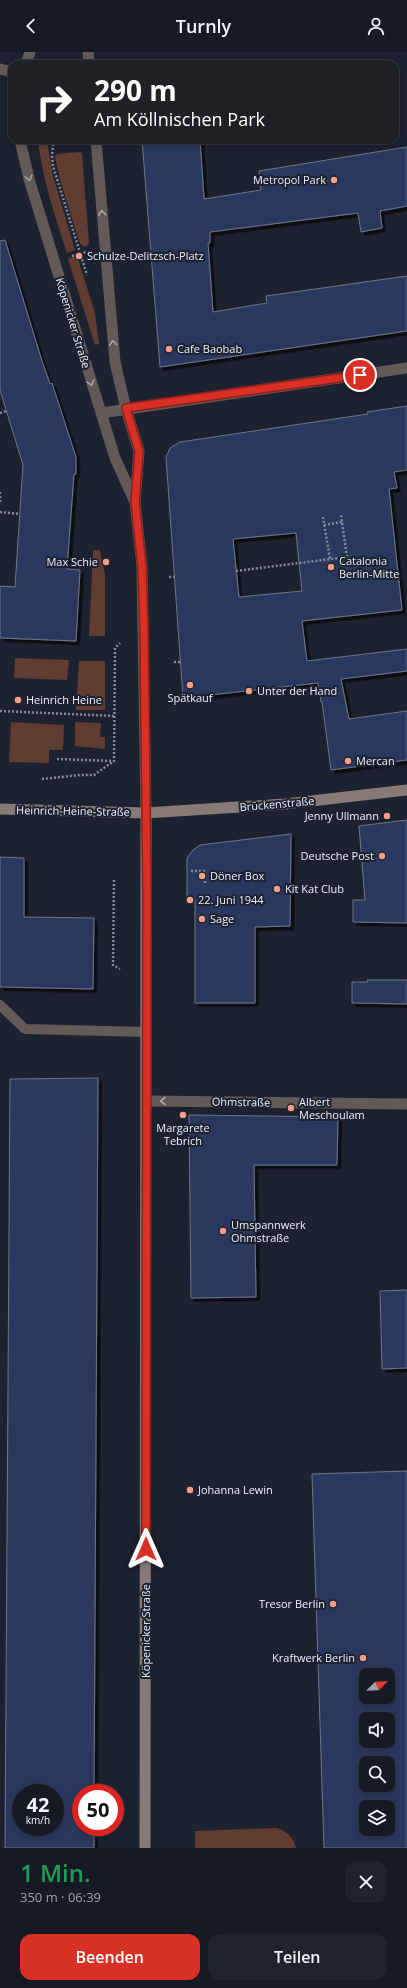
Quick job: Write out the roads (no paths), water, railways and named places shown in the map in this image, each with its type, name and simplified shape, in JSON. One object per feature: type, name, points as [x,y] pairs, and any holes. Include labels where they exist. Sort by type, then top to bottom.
[{"type":"main road","name":"Brückenstraße","points":[[146,813],[285,804],[407,790]]},
{"type":"main road","name":"Heinrich-Heine-Straße","points":[[0,810],[146,813]]},
{"type":"main road","name":"Köpenicker Straße","points":[[145,1848],[147,1101],[146,813]]},
{"type":"street","name":"Köpenicker Straße","points":[[21,144],[29,179],[115,458],[135,502]]},
{"type":"street","name":"Köpenicker Straße","points":[[96,144],[115,360],[126,408],[139,451],[135,502],[142,566],[146,813]]},
{"type":"street","points":[[101,413],[126,408],[407,368]]},
{"type":"street","name":"Ohmstraße","points":[[147,1101],[407,1104]]},
{"type":"lane","points":[[0,1005],[25,1029],[147,1032]]},
{"type":"place","name":"Metropol Park","points":[[334,180]]},
{"type":"place","name":"Schulze-Delitzsch-Platz","points":[[79,256]]},
{"type":"place","name":"Cafe Baobab","points":[[169,349]]},
{"type":"place","name":"Max Schie","points":[[106,562]]},
{"type":"place","name":"Catalonia Berlin-Mitte","points":[[331,567]]},
{"type":"place","name":"Spätkauf","points":[[190,685]]},
{"type":"place","name":"Unter der Hand","points":[[249,691]]},
{"type":"place","name":"Heinrich Heine","points":[[18,700]]},
{"type":"place","name":"Mercan","points":[[348,761]]},
{"type":"place","name":"Jenny Ullmann","points":[[387,816]]},
{"type":"place","name":"Deutsche Post","points":[[382,856]]},
{"type":"place","name":"Döner Box","points":[[202,876]]},
{"type":"place","name":"Kit Kat Club","points":[[277,889]]},
{"type":"place","name":"22. Juni 1944","points":[[190,900]]},
{"type":"place","name":"Sage","points":[[202,919]]},
{"type":"place","name":"Albert Meschoulam","points":[[291,1108]]},
{"type":"place","name":"Margarete Tebrich","points":[[183,1115]]},
{"type":"place","name":"Umspannwerk Ohmstraße","points":[[223,1231]]},
{"type":"place","name":"Johanna Lewin","points":[[190,1490]]},
{"type":"place","name":"Tresor Berlin","points":[[333,1604]]},
{"type":"place","name":"Kraftwerk Berlin","points":[[363,1658]]}]
